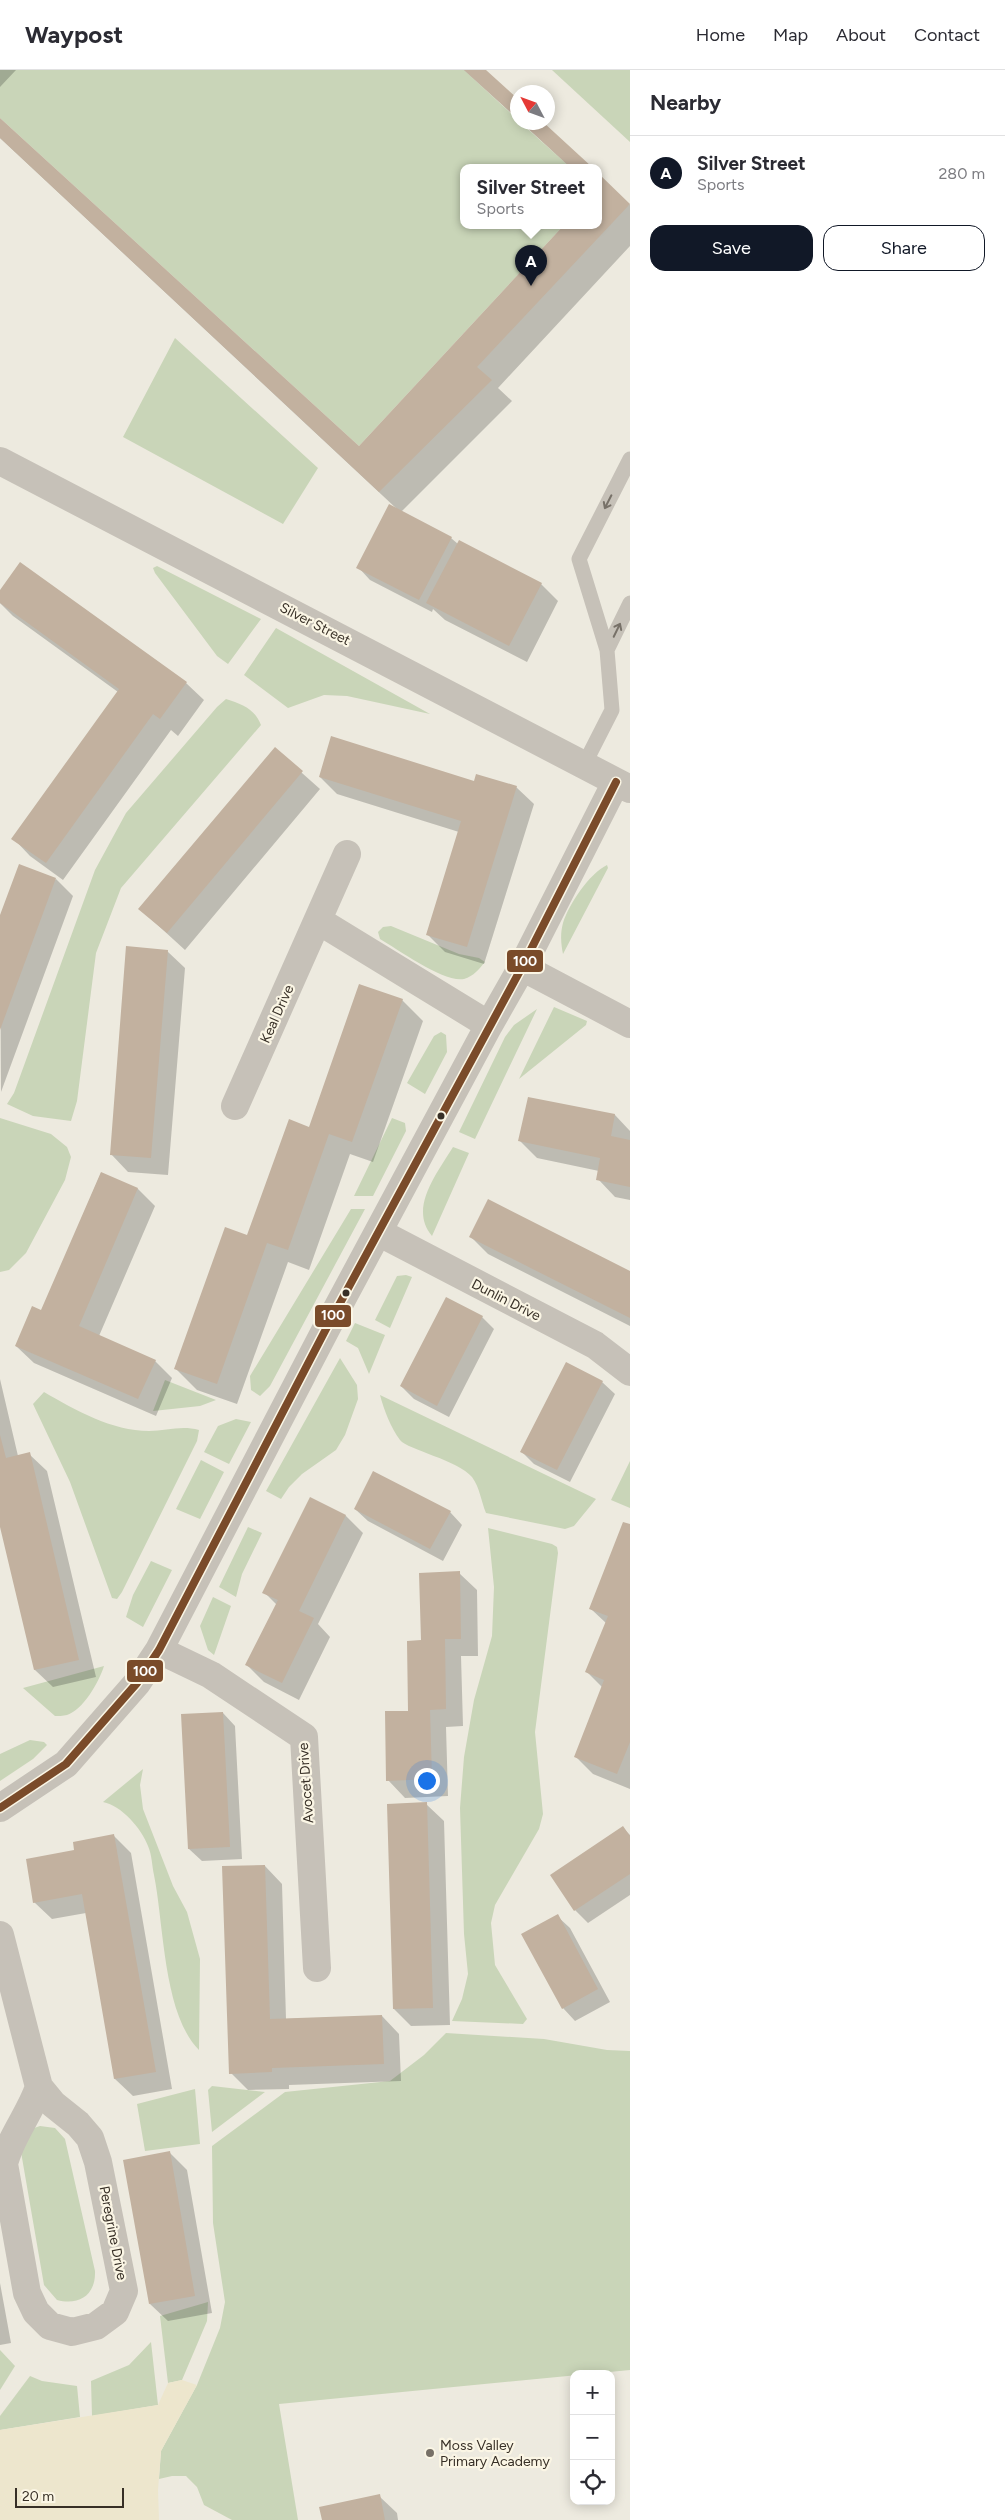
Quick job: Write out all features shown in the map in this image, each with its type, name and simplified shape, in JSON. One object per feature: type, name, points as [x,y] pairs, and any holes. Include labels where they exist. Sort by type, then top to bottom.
[{"type":"street","name":"Silver Street","points":[[2,468],[623,785]]},
{"type":"street","points":[[0,1808],[66,1764],[137,1683],[159,1650],[489,1024],[623,785]]},
{"type":"street","name":"Keal Drive","points":[[235,1106],[319,921],[347,854]]},
{"type":"street","points":[[319,921],[489,1024]]},
{"type":"street","points":[[522,967],[630,1024]]},
{"type":"street","name":"Dunlin Drive","points":[[378,1232],[596,1345],[630,1372]]},
{"type":"street","name":"Avocet Drive","points":[[159,1650],[211,1675],[304,1737],[317,1968]]},
{"type":"street","name":"Peregrine Drive","points":[[0,1935],[39,2087],[52,2104],[78,2124],[90,2138],[98,2162],[124,2291],[115,2312],[96,2326],[72,2332],[50,2326],[36,2312],[27,2293],[4,2164],[7,2152],[32,2108],[39,2087]]},
{"type":"lane","points":[[584,765],[612,710],[607,650],[580,559],[630,459]]},
{"type":"lane","points":[[607,650],[630,603]]},
{"type":"green space","points":[[0,70],[464,70],[510,113],[510,130],[529,130],[567,164],[460,164],[460,229],[560,229],[359,446],[0,118]]},
{"type":"green space","points":[[552,70],[630,70],[630,142]]},
{"type":"green space","points":[[175,338],[318,468],[283,524],[123,437]]},
{"type":"green space","points":[[157,566],[261,619],[228,664],[217,656],[155,573],[153,568]]},
{"type":"green space","points":[[276,628],[430,714],[347,696],[324,695],[288,708],[244,675]]},
{"type":"green space","points":[[226,699],[252,711],[261,725],[121,888],[96,953],[77,1101],[71,1121],[33,1116],[7,1104],[14,1093],[95,870],[126,813]]},
{"type":"green space","points":[[607,865],[608,868],[563,954],[561,931],[566,915],[580,890],[593,875]]},
{"type":"green space","points":[[391,926],[459,954],[479,958],[485,962],[468,978],[455,979],[445,976],[422,965],[380,939],[378,932],[383,927]]},
{"type":"green space","points":[[554,1007],[587,1021],[586,1025],[519,1079]]},
{"type":"green space","points":[[537,1009],[475,1139],[459,1132],[505,1037],[514,1025]]},
{"type":"green space","points":[[441,1032],[446,1035],[447,1052],[425,1094],[407,1083],[434,1036]]},
{"type":"green space","points":[[0,1118],[51,1134],[67,1147],[71,1157],[65,1180],[26,1253],[9,1270],[0,1272]]},
{"type":"green space","points":[[392,1118],[405,1123],[406,1131],[373,1196],[354,1196]]},
{"type":"green space","points":[[453,1147],[469,1153],[432,1236],[425,1225],[423,1214],[424,1202],[433,1179]]},
{"type":"green space","points":[[351,1209],[365,1209],[270,1386],[260,1396],[251,1390],[250,1376]]},
{"type":"green space","points":[[406,1275],[412,1277],[390,1328],[375,1320],[397,1276]]},
{"type":"green space","points":[[355,1323],[385,1335],[369,1374],[358,1348],[346,1341]]},
{"type":"green space","points":[[340,1358],[357,1385],[358,1399],[345,1435],[336,1450],[302,1474],[289,1487],[281,1499],[266,1491]]},
{"type":"green space","points":[[165,1380],[216,1400],[200,1406],[153,1411]]},
{"type":"green space","points":[[44,1392],[94,1418],[121,1427],[149,1431],[180,1428],[199,1430],[197,1441],[117,1599],[112,1598],[70,1482],[33,1404]]},
{"type":"green space","points":[[380,1395],[596,1499],[574,1526],[565,1529],[486,1513],[477,1486],[472,1477],[465,1471],[445,1460],[413,1448],[400,1440],[388,1419]]},
{"type":"green space","points":[[236,1419],[251,1422],[229,1464],[204,1452],[218,1426]]},
{"type":"green space","points":[[201,1460],[224,1472],[200,1519],[176,1509]]},
{"type":"green space","points":[[630,1461],[630,1508],[611,1500]]},
{"type":"green space","points":[[248,1527],[262,1533],[242,1574],[236,1597],[219,1587]]},
{"type":"green space","points":[[488,1528],[552,1544],[557,1547],[558,1553],[535,1732],[543,1814],[539,1829],[495,1905],[491,1923],[495,1965],[527,2019],[523,2024],[452,2021],[462,1999],[468,1974],[464,1934],[460,1808],[464,1757],[474,1700],[492,1636],[494,1587]]},
{"type":"green space","points":[[151,1561],[172,1570],[143,1627],[126,1617],[133,1595]]},
{"type":"green space","points":[[213,1597],[231,1606],[214,1655],[208,1650],[200,1626]]},
{"type":"green space","points":[[104,1666],[90,1695],[79,1707],[67,1715],[55,1716],[23,1688]]},
{"type":"green space","points":[[30,1740],[44,1742],[47,1745],[33,1759],[0,1781],[0,1754]]},
{"type":"green space","points":[[143,1769],[140,1785],[143,1809],[173,1886],[187,1912],[200,1959],[199,2050],[187,2034],[178,2014],[172,1992],[152,1860],[148,1846],[136,1825],[124,1813],[103,1802]]},
{"type":"green space","points":[[446,2033],[544,2039],[607,2050],[630,2051],[630,2370],[570,2370],[570,2376],[279,2404],[298,2520],[232,2520],[204,2505],[197,2487],[186,2476],[172,2476],[159,2479],[161,2451],[197,2385],[220,2328],[225,2302],[213,2223],[212,2146],[285,2092],[390,2081],[424,2055]]},
{"type":"green space","points":[[212,2086],[265,2092],[212,2132],[208,2090]]},
{"type":"green space","points":[[195,2089],[200,2144],[145,2151],[137,2104]]},
{"type":"green space","points":[[40,2126],[55,2128],[65,2139],[95,2271],[93,2286],[85,2297],[79,2300],[57,2300],[44,2285],[21,2152],[31,2129]]},
{"type":"green space","points":[[208,2302],[207,2321],[182,2380],[168,2383],[160,2316]]},
{"type":"green space","points":[[151,2342],[158,2405],[92,2416],[91,2381],[129,2365]]},
{"type":"green space","points":[[0,2350],[15,2366],[0,2390]]},
{"type":"green space","points":[[30,2376],[42,2381],[77,2386],[80,2417],[0,2430],[0,2416]]},
{"type":"shaded area","points":[[182,2380],[197,2385],[161,2451],[158,2490],[159,2520],[0,2520],[0,2430],[158,2405],[168,2383]]},
{"type":"building","points":[[464,70],[486,70],[510,92],[510,112]]},
{"type":"building","points":[[0,118],[359,446],[560,229],[602,229],[602,177],[630,204],[477,367],[492,380],[379,492],[0,138]]},
{"type":"building","points":[[530,130],[552,130],[589,164],[567,164]]},
{"type":"building","points":[[389,504],[452,537],[419,600],[356,568]]},
{"type":"building","points":[[459,540],[542,583],[509,646],[426,603]]},
{"type":"building","points":[[20,562],[187,682],[160,719],[153,714],[46,863],[11,839],[119,689],[0,603],[0,590]]},
{"type":"building","points":[[331,736],[474,781],[476,774],[517,786],[467,947],[426,935],[461,821],[319,777]]},
{"type":"building","points":[[275,747],[303,771],[167,933],[138,909]]},
{"type":"building","points":[[19,864],[56,878],[0,1030],[0,915]]},
{"type":"building","points":[[126,946],[168,950],[151,1158],[110,1155]]},
{"type":"building","points":[[359,984],[403,999],[352,1142],[329,1134],[288,1250],[267,1243],[217,1384],[174,1369],[225,1227],[247,1235],[289,1119],[309,1127]]},
{"type":"building","points":[[528,1097],[615,1114],[611,1136],[630,1140],[630,1187],[596,1180],[600,1158],[518,1141]]},
{"type":"building","points":[[101,1172],[138,1188],[79,1326],[156,1360],[138,1399],[15,1346],[32,1306],[41,1310]]},
{"type":"building","points":[[488,1199],[630,1271],[630,1318],[469,1237]]},
{"type":"building","points":[[446,1297],[483,1316],[437,1406],[400,1386]]},
{"type":"building","points":[[566,1362],[603,1381],[557,1470],[520,1452]]},
{"type":"building","points":[[0,1435],[6,1458],[30,1452],[79,1660],[34,1670],[0,1527]]},
{"type":"building","points":[[373,1471],[451,1511],[430,1549],[354,1509]]},
{"type":"building","points":[[310,1497],[346,1515],[299,1611],[314,1618],[282,1683],[245,1665],[278,1600],[262,1593]]},
{"type":"building","points":[[623,1522],[630,1524],[630,1742],[617,1774],[574,1757],[604,1680],[585,1672],[608,1616],[589,1609]]},
{"type":"building","points":[[460,1571],[461,1639],[445,1639],[446,1709],[430,1710],[432,1779],[386,1781],[385,1711],[408,1711],[407,1641],[421,1640],[419,1573]]},
{"type":"building","points":[[223,1712],[230,1847],[188,1849],[181,1714]]},
{"type":"building","points":[[427,1802],[433,2008],[393,2009],[387,1804]]},
{"type":"building","points":[[623,1826],[630,1836],[630,1874],[574,1911],[550,1875]]},
{"type":"building","points":[[114,1834],[156,2072],[114,2079],[82,1894],[33,1903],[26,1859],[74,1850],[73,1842]]},
{"type":"building","points":[[265,1865],[270,2019],[382,2015],[384,2064],[272,2068],[272,2072],[229,2074],[222,1866]]},
{"type":"building","points":[[558,1914],[598,1989],[562,2009],[521,1934]]},
{"type":"building","points":[[170,2151],[195,2296],[149,2304],[123,2160]]},
{"type":"building","points":[[380,2494],[385,2520],[322,2520],[319,2507]]},
{"type":"transit line","name":"100","points":[[0,1808],[66,1764],[137,1683],[159,1650],[326,1329],[522,967],[616,782]]},
{"type":"place","name":"Silver Street","points":[[531,286]]},
{"type":"place","name":"Moss Valley Primary Academy","points":[[430,2453]]}]
